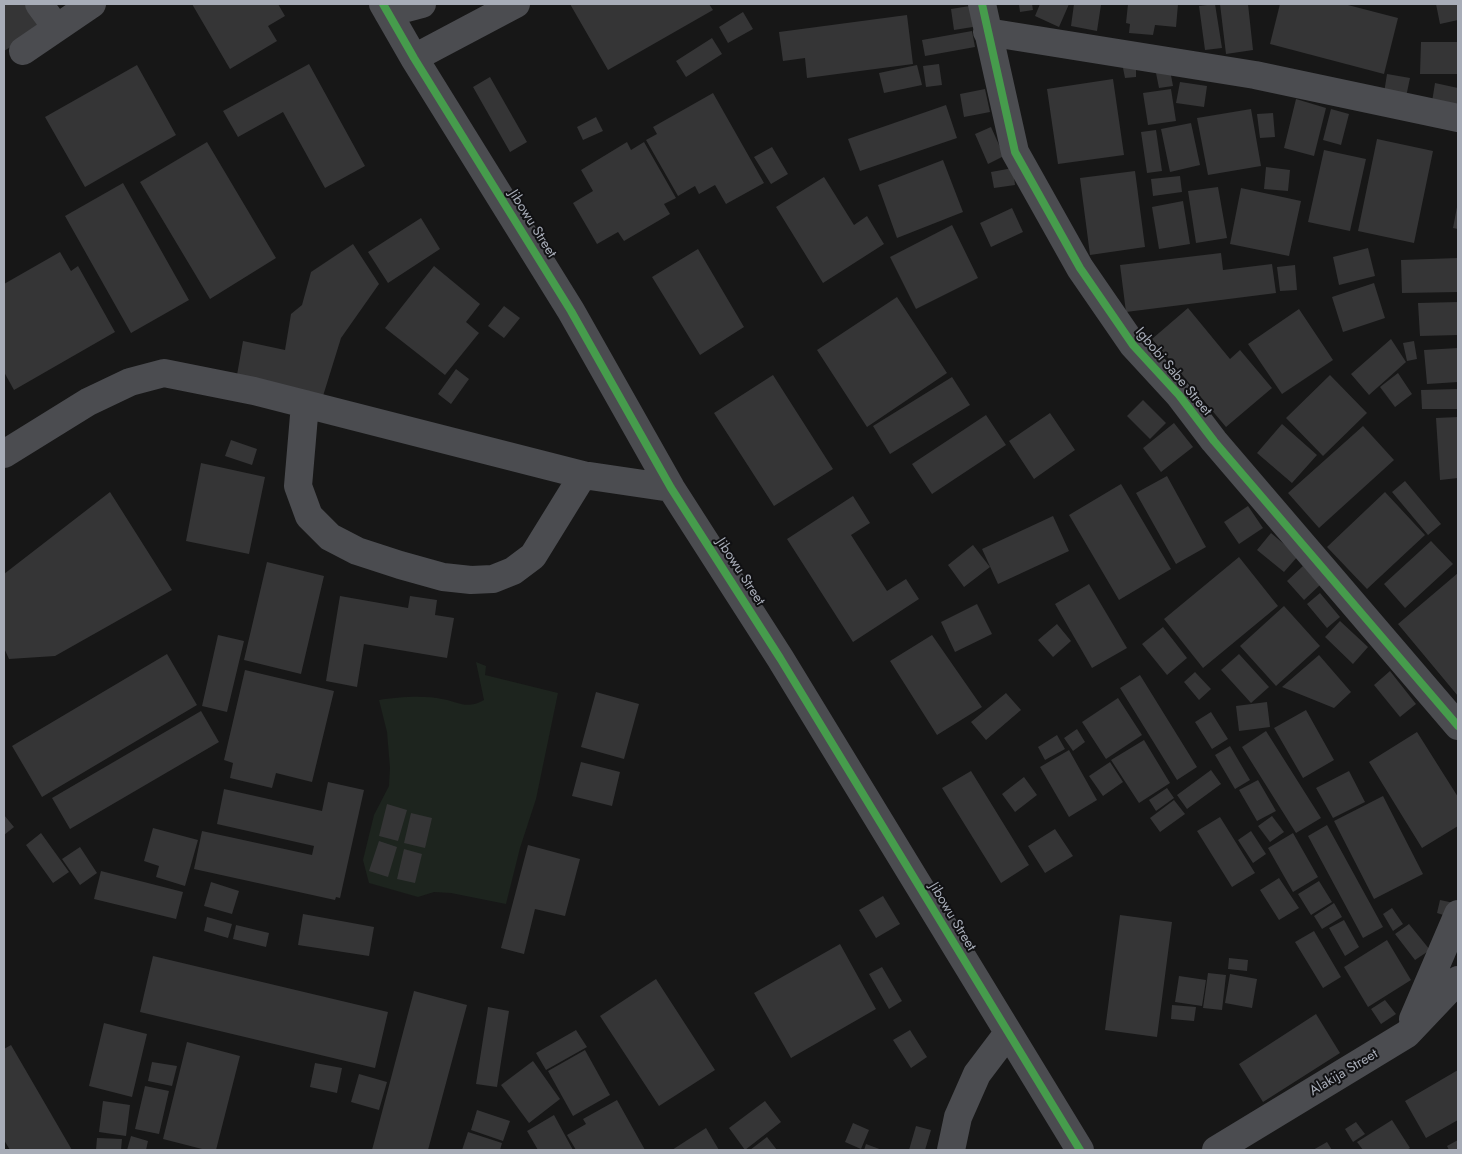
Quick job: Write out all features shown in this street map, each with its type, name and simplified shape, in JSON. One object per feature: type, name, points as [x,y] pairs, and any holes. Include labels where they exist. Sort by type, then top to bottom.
[{"type":"street","points":[[39,4],[56,27]]},
{"type":"street","points":[[23,51],[92,4]]},
{"type":"street","points":[[386,8],[422,4]]},
{"type":"street","points":[[414,58],[516,4]]},
{"type":"street","name":"Igbobi Sabe Street","points":[[982,4],[1015,152],[1091,283],[1133,345],[1179,395],[1214,440],[1458,726]]},
{"type":"street","name":"Jibowu Street","points":[[386,8],[414,58],[571,311],[671,488],[780,658],[1080,1150]]},
{"type":"street","points":[[987,32],[1255,75],[1458,118]]},
{"type":"street","points":[[4,454],[88,402],[130,382],[164,373],[254,391],[583,474],[671,488]]},
{"type":"street","points":[[305,404],[298,486],[309,516],[330,537],[357,551],[400,566],[443,577],[471,580],[493,579],[513,571],[533,556],[583,474]]},
{"type":"street","points":[[1407,1034],[1458,914]]},
{"type":"street","name":"Alakija Street","points":[[1216,1150],[1407,1034],[1458,980]]},
{"type":"street","points":[[951,1150],[958,1117],[977,1074],[1008,1033]]},
{"type":"shaded area","points":[[476,662],[486,666],[485,675],[558,693],[536,799],[520,848],[506,904],[451,893],[434,892],[418,897],[369,883],[363,860],[374,815],[389,786],[390,768],[387,732],[379,700],[419,697],[448,700],[468,705],[478,703],[484,700]]},
{"type":"building","points":[[4,4],[33,4],[46,25],[4,51]]},
{"type":"building","points":[[192,4],[278,4],[285,16],[268,26],[277,41],[230,69]]},
{"type":"building","points":[[570,4],[709,4],[713,10],[608,70]]},
{"type":"building","points":[[1019,4],[1032,4],[1033,10],[1020,12]]},
{"type":"building","points":[[1040,4],[1069,4],[1059,27],[1035,16]]},
{"type":"building","points":[[1074,4],[1101,5],[1097,31],[1071,26]]},
{"type":"building","points":[[1128,4],[1178,4],[1176,27],[1155,25],[1153,35],[1129,33],[1130,24],[1126,23]]},
{"type":"building","points":[[1215,4],[1222,48],[1205,50],[1199,6]]},
{"type":"building","points":[[1220,4],[1248,4],[1253,50],[1226,54]]},
{"type":"building","points":[[1280,4],[1344,4],[1398,18],[1384,74],[1270,44]]},
{"type":"building","points":[[1436,4],[1458,4],[1458,20],[1440,24]]},
{"type":"building","points":[[976,5],[979,26],[954,30],[951,9]]},
{"type":"building","points":[[743,12],[753,29],[728,43],[719,27]]},
{"type":"building","points":[[907,15],[913,64],[807,78],[805,58],[783,61],[779,32]]},
{"type":"building","points":[[972,31],[975,47],[925,56],[922,40]]},
{"type":"building","points":[[712,38],[722,54],[686,77],[676,61]]},
{"type":"building","points":[[1421,42],[1458,42],[1458,74],[1420,74]]},
{"type":"building","points":[[309,64],[365,166],[325,188],[283,112],[238,137],[223,111]]},
{"type":"building","points":[[939,64],[942,85],[926,87],[923,66]]},
{"type":"building","points":[[137,65],[176,135],[85,187],[45,117]]},
{"type":"building","points":[[917,65],[922,85],[884,93],[879,73]]},
{"type":"building","points":[[1136,66],[1136,77],[1125,78],[1123,68]]},
{"type":"building","points":[[1170,70],[1173,86],[1159,88],[1156,73]]},
{"type":"building","points":[[1387,74],[1410,78],[1406,97],[1384,93]]},
{"type":"building","points":[[490,77],[527,142],[510,152],[473,87]]},
{"type":"building","points":[[1113,79],[1124,155],[1058,164],[1047,89]]},
{"type":"building","points":[[1180,82],[1207,86],[1204,107],[1176,103]]},
{"type":"building","points":[[1435,83],[1458,88],[1458,107],[1432,102]]},
{"type":"building","points":[[985,89],[990,112],[964,117],[960,94]]},
{"type":"building","points":[[1171,89],[1176,121],[1148,125],[1143,93]]},
{"type":"building","points":[[713,93],[764,183],[726,204],[715,185],[699,194],[695,186],[678,196],[646,140],[657,134],[653,127]]},
{"type":"building","points":[[1296,99],[1326,108],[1314,156],[1284,148]]},
{"type":"building","points":[[946,105],[957,138],[860,171],[848,139]]},
{"type":"building","points":[[1251,109],[1261,166],[1208,175],[1197,118]]},
{"type":"building","points":[[1331,109],[1349,114],[1341,145],[1323,140]]},
{"type":"building","points":[[1273,113],[1275,137],[1260,138],[1257,114]]},
{"type":"building","points":[[596,117],[603,131],[583,140],[577,127]]},
{"type":"building","points":[[1191,123],[1200,165],[1170,172],[1161,129]]},
{"type":"building","points":[[991,127],[1004,156],[988,164],[975,134]]},
{"type":"building","points":[[1156,130],[1162,171],[1147,173],[1141,132]]},
{"type":"building","points":[[1377,139],[1433,151],[1414,243],[1358,231]]},
{"type":"building","points":[[207,142],[276,258],[210,299],[140,182]]},
{"type":"building","points":[[627,142],[631,150],[644,142],[676,198],[664,204],[670,214],[624,241],[618,232],[597,244],[573,203],[593,191],[581,170]]},
{"type":"building","points":[[772,147],[788,174],[771,184],[754,157]]},
{"type":"building","points":[[1324,150],[1366,159],[1350,231],[1308,222]]},
{"type":"building","points":[[943,160],[963,212],[897,238],[878,185]]},
{"type":"building","points":[[1266,167],[1290,170],[1288,191],[1264,189]]},
{"type":"building","points":[[1013,168],[1015,185],[994,188],[991,172]]},
{"type":"building","points":[[1135,171],[1145,247],[1090,255],[1080,178]]},
{"type":"building","points":[[1180,176],[1182,192],[1153,196],[1151,179]]},
{"type":"building","points":[[824,177],[854,225],[867,216],[884,244],[823,283],[776,207]]},
{"type":"building","points":[[123,183],[189,300],[131,333],[65,216]]},
{"type":"building","points":[[1218,187],[1227,238],[1196,243],[1188,191]]},
{"type":"building","points":[[1241,188],[1301,201],[1289,256],[1230,244]]},
{"type":"building","points":[[1183,201],[1190,244],[1159,249],[1152,207]]},
{"type":"building","points":[[1458,207],[1458,229],[1453,228]]},
{"type":"building","points":[[1012,208],[1023,232],[991,247],[980,223]]},
{"type":"building","points":[[421,218],[440,249],[388,283],[368,252]]},
{"type":"building","points":[[952,225],[978,278],[916,309],[890,257]]},
{"type":"building","points":[[353,244],[379,284],[341,338],[323,396],[237,375],[243,341],[285,350],[291,314],[302,305],[311,272]]},
{"type":"building","points":[[1368,248],[1375,276],[1339,285],[1333,257]]},
{"type":"building","points":[[698,249],[744,327],[700,355],[652,277]]},
{"type":"building","points":[[60,252],[71,271],[78,266],[115,332],[14,390],[4,372],[4,284]]},
{"type":"building","points":[[1221,253],[1223,270],[1272,264],[1276,293],[1126,312],[1120,265]]},
{"type":"building","points":[[1458,258],[1458,292],[1402,293],[1401,260]]},
{"type":"building","points":[[1295,265],[1297,290],[1280,291],[1277,267]]},
{"type":"building","points":[[434,266],[480,304],[466,322],[479,333],[445,375],[385,328]]},
{"type":"building","points":[[1374,283],[1385,318],[1343,332],[1332,297]]},
{"type":"building","points":[[897,297],[947,373],[867,427],[817,350]]},
{"type":"building","points":[[1458,302],[1458,335],[1420,336],[1418,303]]},
{"type":"building","points":[[504,306],[520,318],[504,338],[488,326]]},
{"type":"building","points":[[1188,308],[1230,359],[1240,350],[1272,388],[1226,427],[1152,339]]},
{"type":"building","points":[[1299,309],[1333,360],[1282,394],[1248,344]]},
{"type":"building","points":[[1391,339],[1406,362],[1369,395],[1351,374]]},
{"type":"building","points":[[1414,341],[1417,359],[1407,361],[1403,343]]},
{"type":"building","points":[[1458,348],[1458,382],[1427,384],[1424,350]]},
{"type":"building","points":[[456,369],[469,379],[451,404],[438,394]]},
{"type":"building","points":[[1398,373],[1412,394],[1395,407],[1380,387]]},
{"type":"building","points":[[773,375],[833,469],[774,506],[714,413]]},
{"type":"building","points":[[1330,375],[1367,413],[1323,456],[1286,418]]},
{"type":"building","points":[[952,377],[970,405],[890,454],[873,426]]},
{"type":"building","points":[[1458,389],[1458,409],[1422,409],[1421,390]]},
{"type":"building","points":[[1143,400],[1166,423],[1150,439],[1127,416]]},
{"type":"building","points":[[1050,413],[1075,450],[1034,479],[1009,441]]},
{"type":"building","points":[[986,415],[1006,445],[932,494],[912,464]]},
{"type":"building","points":[[1458,417],[1458,478],[1440,480],[1436,418]]},
{"type":"building","points":[[1174,423],[1193,447],[1161,472],[1143,448]]},
{"type":"building","points":[[1282,424],[1317,455],[1292,483],[1257,453]]},
{"type":"building","points":[[1363,426],[1394,460],[1319,528],[1288,493]]},
{"type":"building","points":[[231,440],[257,449],[252,465],[225,456]]},
{"type":"building","points":[[201,463],[265,477],[249,554],[186,541]]},
{"type":"building","points":[[1167,476],[1206,547],[1176,564],[1136,493]]},
{"type":"building","points":[[1405,481],[1441,524],[1428,535],[1392,492]]},
{"type":"building","points":[[1121,484],[1171,569],[1119,600],[1069,515]]},
{"type":"building","points":[[110,492],[172,590],[55,656],[9,659],[4,648],[4,574]]},
{"type":"building","points":[[1385,492],[1425,535],[1367,589],[1327,547]]},
{"type":"building","points":[[853,496],[870,523],[851,535],[887,591],[906,579],[919,599],[853,642],[787,539]]},
{"type":"building","points":[[1248,506],[1263,528],[1239,544],[1224,522]]},
{"type":"building","points":[[1053,516],[1069,551],[998,584],[982,549]]},
{"type":"building","points":[[1271,533],[1298,556],[1284,572],[1257,550]]},
{"type":"building","points":[[1431,541],[1453,564],[1405,608],[1384,584]]},
{"type":"building","points":[[973,545],[990,567],[964,587],[948,565]]},
{"type":"building","points":[[1239,557],[1278,606],[1203,668],[1164,619]]},
{"type":"building","points":[[267,562],[324,576],[301,674],[244,660]]},
{"type":"building","points":[[1303,566],[1320,585],[1304,600],[1287,581]]},
{"type":"building","points":[[1458,573],[1458,696],[1398,624]]},
{"type":"building","points":[[1089,584],[1127,648],[1092,668],[1055,604]]},
{"type":"building","points":[[1320,593],[1340,617],[1327,628],[1307,604]]},
{"type":"building","points":[[340,596],[408,608],[410,596],[437,600],[435,615],[454,618],[447,658],[364,644],[357,687],[326,681]]},
{"type":"building","points":[[977,604],[992,634],[955,652],[941,622]]},
{"type":"building","points":[[1284,606],[1320,646],[1276,686],[1240,646]]},
{"type":"building","points":[[1340,621],[1368,647],[1353,664],[1325,637]]},
{"type":"building","points":[[1057,624],[1071,641],[1053,657],[1038,640]]},
{"type":"building","points":[[1163,627],[1187,658],[1167,675],[1142,644]]},
{"type":"building","points":[[218,635],[244,641],[227,712],[202,706]]},
{"type":"building","points":[[932,635],[982,707],[937,735],[890,661]]},
{"type":"building","points":[[167,654],[197,705],[42,797],[12,746]]},
{"type":"building","points":[[1239,654],[1269,687],[1251,703],[1221,670]]},
{"type":"building","points":[[1319,655],[1351,692],[1334,708],[1282,687]]},
{"type":"building","points":[[245,670],[334,691],[312,782],[276,773],[272,788],[230,778],[233,763],[224,760]]},
{"type":"building","points":[[1390,671],[1416,704],[1400,717],[1374,685]]},
{"type":"building","points":[[1195,672],[1211,689],[1199,700],[1184,682]]},
{"type":"building","points":[[1140,675],[1197,767],[1177,780],[1120,688]]},
{"type":"building","points":[[596,692],[639,704],[624,759],[581,747]]},
{"type":"building","points":[[1006,693],[1021,710],[986,740],[971,722]]},
{"type":"building","points":[[1118,698],[1142,735],[1106,759],[1082,722]]},
{"type":"building","points":[[1267,702],[1270,727],[1239,731],[1236,706]]},
{"type":"building","points":[[1306,710],[1334,760],[1303,778],[1274,728]]},
{"type":"building","points":[[201,711],[219,742],[70,829],[52,798]]},
{"type":"building","points":[[1211,712],[1228,739],[1212,749],[1195,722]]},
{"type":"building","points":[[1077,729],[1085,742],[1073,751],[1064,738]]},
{"type":"building","points":[[1266,731],[1321,818],[1296,833],[1242,747]]},
{"type":"building","points":[[1417,732],[1458,797],[1458,826],[1422,848],[1369,762]]},
{"type":"building","points":[[1057,735],[1065,749],[1045,760],[1038,747]]},
{"type":"building","points":[[1144,740],[1170,783],[1139,803],[1111,760]]},
{"type":"building","points":[[1230,746],[1250,780],[1235,789],[1215,755]]},
{"type":"building","points":[[1069,750],[1097,800],[1069,817],[1040,767]]},
{"type":"building","points":[[581,762],[620,772],[612,806],[572,796]]},
{"type":"building","points":[[1110,762],[1123,782],[1103,796],[1089,776]]},
{"type":"building","points":[[1211,770],[1221,784],[1187,809],[1177,795]]},
{"type":"building","points":[[971,771],[1029,865],[1001,883],[942,788]]},
{"type":"building","points":[[1349,771],[1365,802],[1333,818],[1316,788]]},
{"type":"building","points":[[1024,777],[1037,795],[1015,812],[1002,794]]},
{"type":"building","points":[[1258,780],[1276,811],[1257,821],[1239,790]]},
{"type":"building","points":[[328,782],[364,790],[340,898],[336,897],[335,900],[194,869],[202,831],[312,855],[314,846],[217,824],[224,789],[322,811]]},
{"type":"building","points":[[1167,788],[1174,798],[1156,811],[1149,800]]},
{"type":"building","points":[[1383,796],[1423,874],[1374,899],[1334,821]]},
{"type":"building","points":[[1174,800],[1185,814],[1160,832],[1150,818]]},
{"type":"building","points":[[387,804],[407,810],[398,841],[379,836]]},
{"type":"building","points":[[411,813],[432,818],[425,848],[404,843]]},
{"type":"building","points":[[4,815],[14,827],[4,835]]},
{"type":"building","points":[[1272,816],[1284,832],[1270,842],[1258,826]]},
{"type":"building","points":[[1220,817],[1255,873],[1232,887],[1197,831]]},
{"type":"building","points":[[1327,825],[1383,927],[1363,938],[1308,836]]},
{"type":"building","points":[[153,828],[198,840],[185,886],[156,877],[159,866],[144,861]]},
{"type":"building","points":[[1055,829],[1073,856],[1045,873],[1028,846]]},
{"type":"building","points":[[1251,831],[1266,854],[1253,863],[1238,840]]},
{"type":"building","points":[[41,833],[69,872],[53,883],[26,845]]},
{"type":"building","points":[[1293,833],[1318,877],[1293,892],[1268,848]]},
{"type":"building","points":[[379,841],[397,847],[388,877],[369,871]]},
{"type":"building","points":[[528,845],[580,859],[565,916],[535,909],[524,954],[501,948]]},
{"type":"building","points":[[80,847],[97,873],[80,885],[62,859]]},
{"type":"building","points":[[404,849],[422,854],[415,883],[397,879]]},
{"type":"building","points":[[101,871],[183,892],[176,919],[94,899]]},
{"type":"building","points":[[1279,878],[1299,908],[1279,920],[1260,890]]},
{"type":"building","points":[[1319,881],[1332,902],[1311,915],[1298,894]]},
{"type":"building","points":[[211,882],[239,891],[232,914],[204,906]]},
{"type":"building","points":[[883,896],[900,924],[876,938],[859,910]]},
{"type":"building","points":[[1440,900],[1454,903],[1450,917],[1437,913]]},
{"type":"building","points":[[1334,903],[1342,917],[1322,929],[1314,916]]},
{"type":"building","points":[[1392,908],[1403,924],[1393,931],[1383,914]]},
{"type":"building","points":[[303,914],[374,927],[369,956],[298,945]]},
{"type":"building","points":[[1120,915],[1172,922],[1157,1037],[1105,1030]]},
{"type":"building","points":[[207,917],[232,924],[228,938],[204,931]]},
{"type":"building","points":[[1344,920],[1359,947],[1345,956],[1329,928]]},
{"type":"building","points":[[1409,924],[1430,950],[1415,960],[1395,934]]},
{"type":"building","points":[[236,925],[269,933],[266,947],[233,939]]},
{"type":"building","points":[[1314,931],[1341,977],[1323,988],[1295,942]]},
{"type":"building","points":[[1387,940],[1411,980],[1368,1007],[1344,967]]},
{"type":"building","points":[[840,944],[876,1009],[791,1058],[754,993]]},
{"type":"building","points":[[153,956],[388,1012],[375,1068],[140,1012]]},
{"type":"building","points":[[1229,958],[1248,960],[1247,971],[1228,969]]},
{"type":"building","points":[[882,967],[902,1001],[889,1009],[869,974]]},
{"type":"building","points":[[1208,973],[1226,975],[1222,1010],[1203,1008]]},
{"type":"building","points":[[1230,974],[1257,979],[1252,1008],[1225,1003]]},
{"type":"building","points":[[1179,976],[1206,980],[1202,1006],[1175,1002]]},
{"type":"building","points":[[656,979],[715,1070],[659,1106],[600,1016]]},
{"type":"building","points":[[414,991],[467,1005],[428,1150],[372,1150]]},
{"type":"building","points":[[1385,1000],[1396,1014],[1381,1024],[1371,1009]]},
{"type":"building","points":[[1172,1005],[1196,1007],[1194,1021],[1171,1019]]},
{"type":"building","points":[[488,1007],[509,1011],[497,1087],[476,1084]]},
{"type":"building","points":[[1316,1014],[1340,1053],[1263,1102],[1239,1064]]},
{"type":"building","points":[[104,1023],[147,1034],[132,1097],[89,1086]]},
{"type":"building","points":[[576,1030],[587,1047],[546,1070],[536,1053]]},
{"type":"building","points":[[910,1030],[927,1057],[911,1068],[893,1040]]},
{"type":"building","points":[[187,1042],[240,1056],[216,1150],[206,1150],[163,1139]]},
{"type":"building","points":[[11,1045],[72,1150],[10,1150],[4,1140],[4,1049]]},
{"type":"building","points":[[585,1050],[610,1095],[573,1116],[548,1071]]},
{"type":"building","points":[[533,1061],[560,1099],[529,1123],[501,1085]]},
{"type":"building","points":[[152,1062],[177,1066],[172,1086],[148,1081]]},
{"type":"building","points":[[315,1063],[342,1068],[337,1093],[310,1087]]},
{"type":"building","points":[[1458,1070],[1458,1120],[1426,1138],[1405,1101]]},
{"type":"building","points":[[359,1074],[387,1082],[379,1110],[351,1102]]},
{"type":"building","points":[[145,1086],[169,1091],[159,1134],[135,1129]]},
{"type":"building","points":[[617,1100],[645,1150],[576,1150],[567,1135],[586,1124],[583,1119]]},
{"type":"building","points":[[103,1101],[130,1105],[126,1136],[99,1132]]},
{"type":"building","points":[[765,1101],[781,1122],[745,1150],[729,1128]]},
{"type":"building","points":[[477,1110],[510,1121],[503,1141],[471,1130]]},
{"type":"building","points":[[554,1115],[573,1150],[538,1150],[527,1131]]},
{"type":"building","points":[[1392,1120],[1410,1148],[1407,1150],[1363,1150],[1357,1142]]},
{"type":"building","points":[[1356,1122],[1365,1134],[1353,1142],[1345,1129]]},
{"type":"building","points":[[853,1123],[869,1130],[861,1149],[845,1142]]},
{"type":"building","points":[[916,1126],[931,1130],[925,1150],[909,1150]]},
{"type":"building","points":[[706,1128],[719,1150],[672,1150]]},
{"type":"building","points":[[468,1132],[502,1143],[500,1150],[462,1150]]},
{"type":"building","points":[[131,1136],[148,1141],[146,1150],[127,1150]]},
{"type":"building","points":[[767,1137],[777,1150],[750,1150]]},
{"type":"building","points":[[97,1138],[122,1139],[121,1150],[96,1150]]},
{"type":"building","points":[[1458,1140],[1458,1150],[1449,1150],[1447,1146]]},
{"type":"building","points":[[1327,1142],[1332,1150],[1313,1150]]},
{"type":"building","points":[[866,1144],[882,1150],[864,1150]]},
{"type":"cycle path","points":[[383,4],[414,58],[571,311],[671,488],[780,658],[1080,1150]]},
{"type":"cycle path","points":[[982,4],[1015,152],[1080,268],[1133,345],[1179,395],[1214,441],[1458,726]]}]
